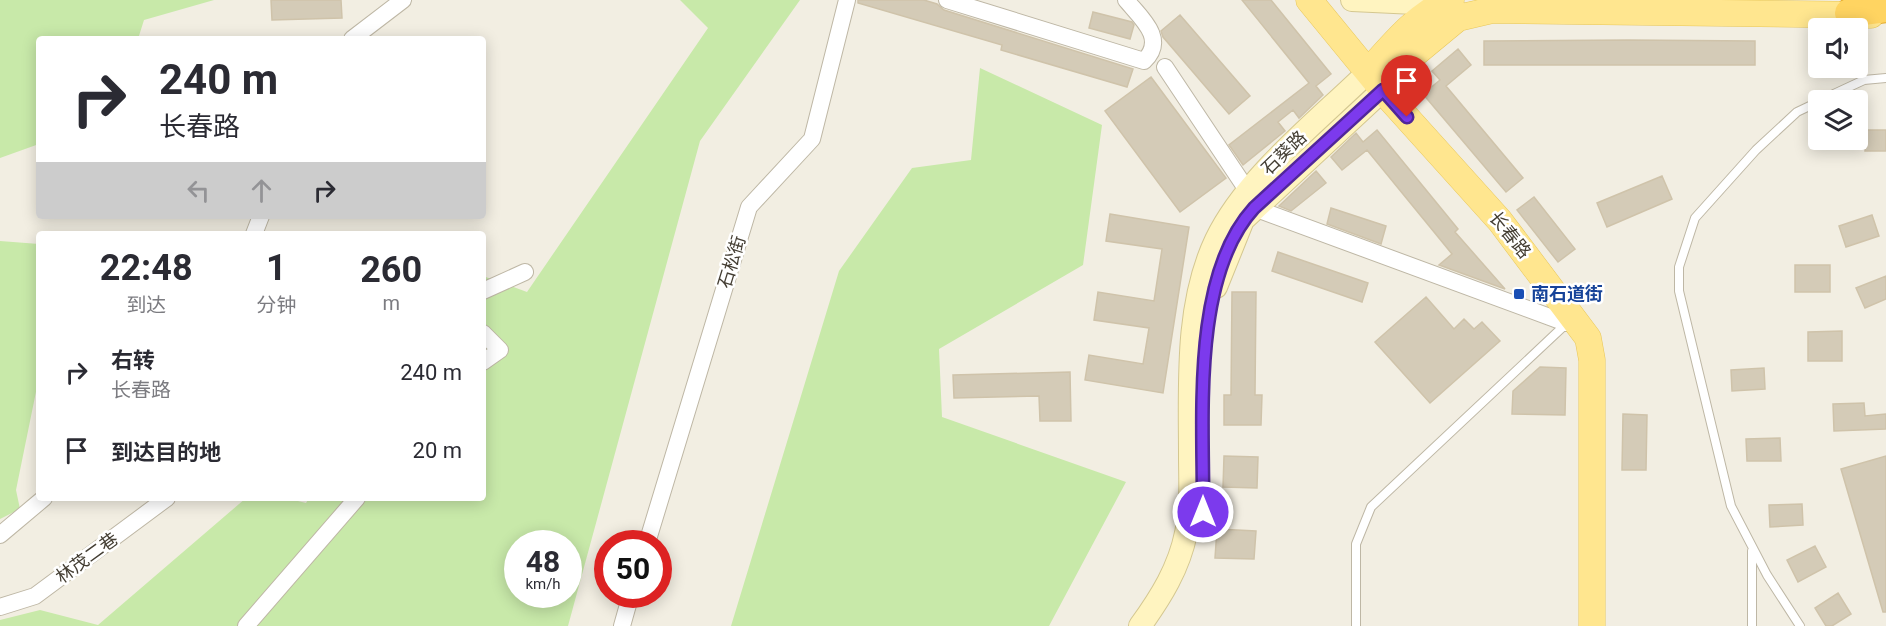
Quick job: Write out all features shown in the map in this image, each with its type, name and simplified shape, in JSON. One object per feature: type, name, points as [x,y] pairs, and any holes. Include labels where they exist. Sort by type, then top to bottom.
[{"type":"highway","points":[[1851,7],[1886,8]]},
{"type":"main road","name":"长春路","points":[[1309,0],[1376,81],[1500,221],[1570,320],[1588,338],[1592,360],[1592,626]]},
{"type":"main road","points":[[1352,0],[1414,3],[1429,0]]},
{"type":"main road","points":[[1376,81],[1396,40],[1437,6],[1451,0]]},
{"type":"main road","points":[[1376,81],[1406,61],[1458,18],[1492,10],[1851,7],[1886,16]]},
{"type":"main road","name":"石葵路","points":[[1140,626],[1170,580],[1186,533],[1190,510],[1190,398],[1194,321],[1215,241],[1251,199],[1376,81]]},
{"type":"main road","name":"石葵路","points":[[1154,626],[1179,588],[1191,564],[1199,536],[1203,512],[1203,396],[1208,318],[1215,291],[1251,199]]},
{"type":"street","points":[[356,36],[403,0]]},
{"type":"street","name":"石松街","points":[[651,530],[749,207],[812,139],[848,0]]},
{"type":"street","points":[[947,0],[1144,61],[1151,54],[1155,43],[1151,30],[1126,0]]},
{"type":"street","points":[[1165,67],[1251,199],[1570,320]]},
{"type":"street","points":[[486,290],[525,272]]},
{"type":"street","points":[[486,336],[500,350],[486,360]]},
{"type":"street","points":[[0,535],[40,501]]},
{"type":"street","name":"林茂二巷","points":[[0,607],[35,596],[164,501]]},
{"type":"street","points":[[246,626],[354,501]]},
{"type":"street","points":[[622,626],[628,608]]},
{"type":"lane","points":[[1843,90],[1864,80],[1886,78]]},
{"type":"lane","points":[[1800,626],[1767,575],[1731,506],[1679,291],[1679,267],[1695,218],[1756,150],[1797,112],[1808,107]]},
{"type":"lane","points":[[1356,626],[1356,544],[1371,507],[1570,320]]},
{"type":"lane","points":[[1752,548],[1752,626]]},
{"type":"green space","points":[[0,0],[214,0],[144,20],[139,36],[36,36],[36,145],[0,158]]},
{"type":"green space","points":[[680,0],[800,0],[700,141],[582,575],[582,530],[504,530],[504,608],[573,608],[568,626],[0,626],[0,620],[40,610],[98,625],[243,501],[306,503],[307,501],[486,501],[486,277],[527,292],[708,28]]},
{"type":"green space","points":[[980,68],[1102,125],[1083,265],[939,349],[942,417],[1126,482],[1049,626],[731,626],[839,271],[912,168],[971,160]]},
{"type":"green space","points":[[0,241],[36,244],[36,392],[16,490],[20,509],[0,519]]},
{"type":"building","points":[[271,0],[341,0],[342,18],[272,20]]},
{"type":"building","points":[[858,0],[924,0],[937,4],[944,10],[1133,69],[1127,87],[1001,50],[1002,45],[858,3]]},
{"type":"building","points":[[1242,0],[1271,0],[1331,74],[1316,86],[1323,95],[1299,118],[1293,110],[1278,122],[1285,131],[1243,165],[1229,145],[1309,83]]},
{"type":"building","points":[[1093,12],[1132,22],[1134,25],[1130,39],[1089,28]]},
{"type":"building","points":[[1180,15],[1250,96],[1229,114],[1163,37],[1161,31]]},
{"type":"building","points":[[1484,41],[1755,41],[1755,65],[1484,65]]},
{"type":"building","points":[[1458,49],[1471,65],[1446,86],[1523,178],[1506,192],[1423,94],[1440,80],[1432,71]]},
{"type":"building","points":[[1151,77],[1226,178],[1180,212],[1105,111]]},
{"type":"building","points":[[1377,130],[1458,229],[1455,232],[1505,289],[1439,265],[1452,254],[1367,150],[1342,170],[1331,157],[1356,133],[1363,142]]},
{"type":"building","points":[[1868,130],[1886,130],[1886,151],[1865,151],[1868,150]]},
{"type":"building","points":[[1316,171],[1326,183],[1291,211],[1279,206]]},
{"type":"building","points":[[1662,176],[1672,199],[1607,227],[1597,203]]},
{"type":"building","points":[[1534,197],[1575,249],[1558,262],[1517,210]]},
{"type":"building","points":[[1331,208],[1386,226],[1381,244],[1327,224]]},
{"type":"building","points":[[1110,214],[1189,227],[1163,393],[1085,380],[1089,355],[1143,364],[1149,328],[1094,320],[1098,292],[1154,301],[1162,249],[1106,241]]},
{"type":"building","points":[[1872,215],[1879,236],[1846,247],[1839,226]]},
{"type":"building","points":[[1278,252],[1368,283],[1362,302],[1272,271]]},
{"type":"building","points":[[1795,265],[1830,265],[1830,292],[1795,292]]},
{"type":"building","points":[[1886,276],[1886,299],[1865,308],[1856,288]]},
{"type":"building","points":[[1232,292],[1256,292],[1255,395],[1262,395],[1261,425],[1224,425],[1224,395],[1231,395]]},
{"type":"building","points":[[1426,297],[1454,329],[1464,319],[1474,329],[1482,322],[1500,341],[1430,403],[1375,342]]},
{"type":"building","points":[[1842,331],[1842,361],[1808,361],[1808,332]]},
{"type":"building","points":[[1540,367],[1566,368],[1565,415],[1512,414],[1513,391]]},
{"type":"building","points":[[1764,368],[1765,389],[1732,391],[1731,370]]},
{"type":"building","points":[[1070,372],[1071,421],[1040,421],[1039,396],[954,398],[953,375]]},
{"type":"building","points":[[1864,403],[1865,416],[1886,414],[1886,429],[1834,431],[1833,404]]},
{"type":"building","points":[[1623,414],[1647,415],[1646,470],[1622,470]]},
{"type":"building","points":[[1780,438],[1781,461],[1747,461],[1746,439]]},
{"type":"building","points":[[1224,456],[1258,457],[1257,488],[1223,487]]},
{"type":"building","points":[[1886,456],[1886,612],[1883,612],[1841,469]]},
{"type":"building","points":[[1802,504],[1803,525],[1770,527],[1769,505]]},
{"type":"building","points":[[1217,529],[1256,531],[1254,559],[1215,558]]},
{"type":"building","points":[[1815,546],[1826,567],[1798,582],[1787,560]]},
{"type":"building","points":[[1838,593],[1851,614],[1832,626],[1826,626],[1815,608]]},
{"type":"place","name":"南石道街","points":[[1519,294]]},
{"type":"route","points":[[1203,512],[1203,396],[1208,318],[1223,265],[1243,220],[1364,105],[1383,90],[1407,117]]}]
